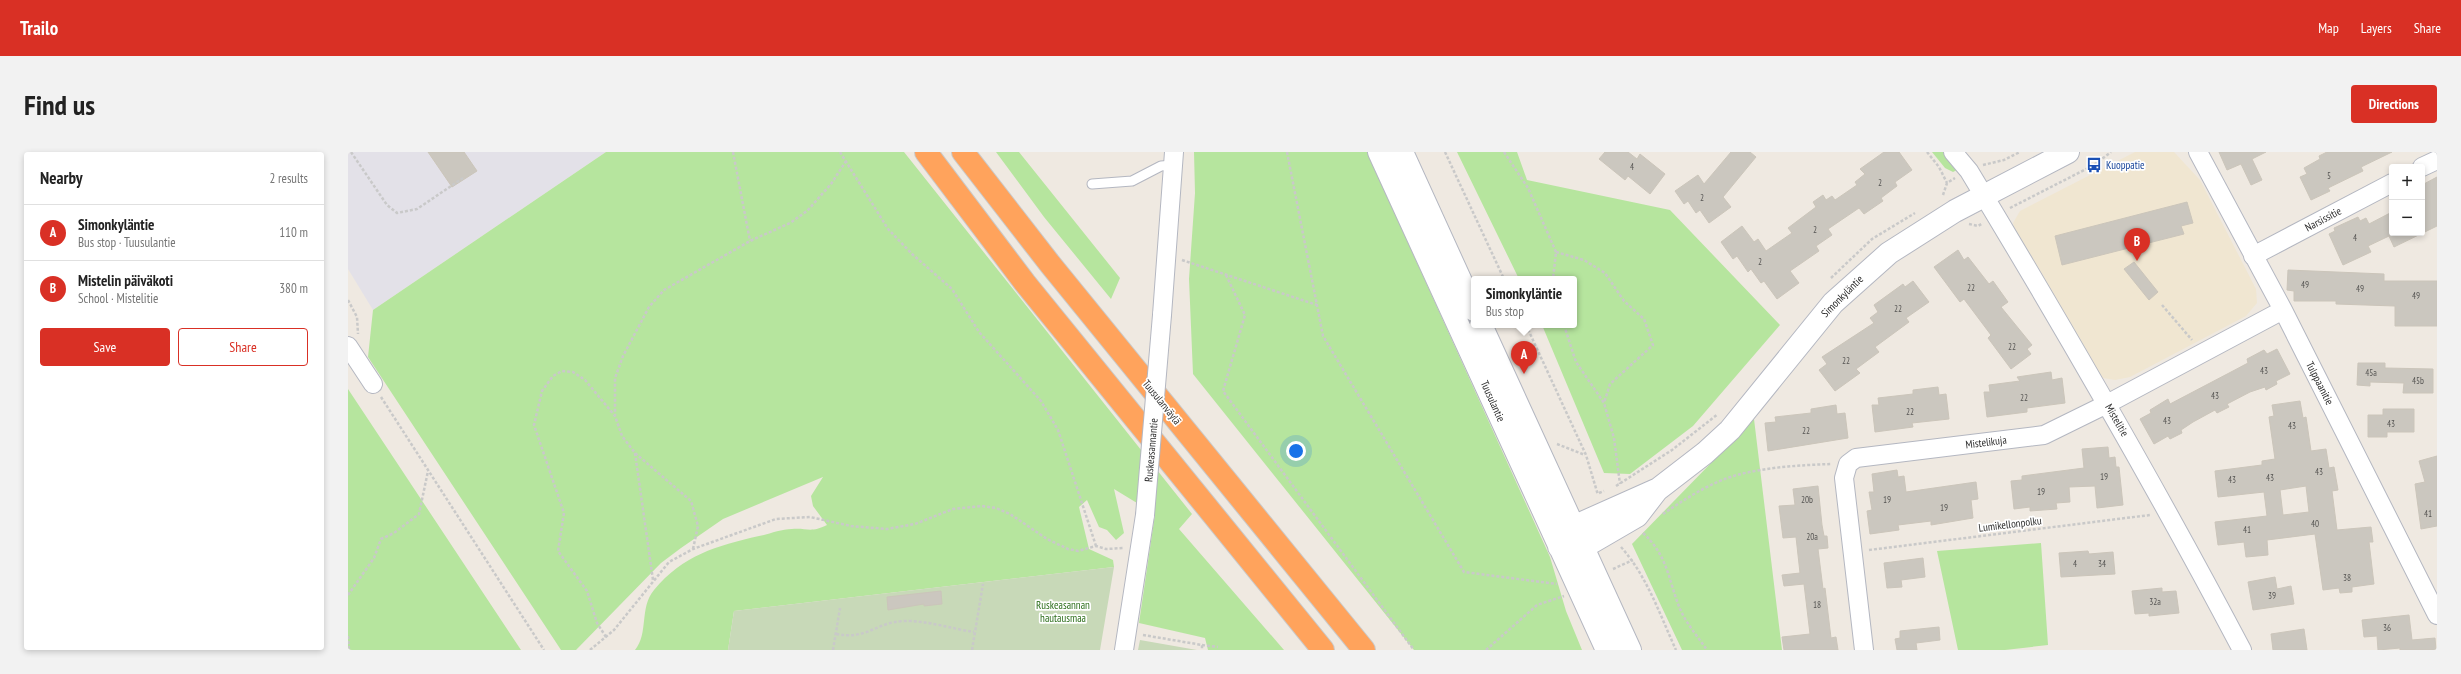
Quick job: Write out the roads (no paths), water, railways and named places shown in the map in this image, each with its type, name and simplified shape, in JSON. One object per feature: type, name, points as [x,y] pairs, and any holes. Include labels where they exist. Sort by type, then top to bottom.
[{"type":"highway","points":[[926,152],[1025,283],[1323,650]]},
{"type":"highway","name":"Tuusulanväylä","points":[[963,152],[1050,264],[1364,650]]},
{"type":"main road","name":"Tuusulantie","points":[[1379,152],[1607,650]]},
{"type":"main road","points":[[1402,152],[1471,303]]},
{"type":"main road","name":"Simonkyläntie","points":[[1582,548],[1637,516],[1658,490],[1705,453],[1730,430],[1803,338],[1833,303],[1860,277],[1916,234],[1984,195],[2068,152]]},
{"type":"main road","name":"Tuusulantie","points":[[1482,328],[1630,650]]},
{"type":"main road","name":"Simonkyläntie","points":[[1573,527],[1658,490]]},
{"type":"main road","points":[[1559,547],[1573,527]]},
{"type":"main road","points":[[1559,547],[1582,548]]},
{"type":"street","points":[[1953,152],[1969,171],[1984,195]]},
{"type":"street","name":"Tulppaanitie","points":[[2198,152],[2283,310],[2437,615]]},
{"type":"street","name":"Ruskeasannantie","points":[[1124,650],[1141,549],[1145,515],[1174,158]]},
{"type":"street","points":[[2425,166],[2437,160]]},
{"type":"street","name":"Narsissitie","points":[[2253,256],[2389,185]]},
{"type":"street","name":"Mistelitie","points":[[1984,195],[2170,512],[2242,650]]},
{"type":"street","name":"Mistelikuja","points":[[1864,650],[1844,478],[1848,464],[1856,458],[2044,435],[2107,404],[2283,310]]},
{"type":"street","points":[[348,346],[373,384]]},
{"type":"lane","points":[[1092,184],[1132,181],[1174,158]]},
{"type":"place","name":"Kuoppatie","points":[[2094,165]]},
{"type":"place","name":"Mistelin päiväkoti","points":[[2137,261]]},
{"type":"place","name":"Simonkyläntie","points":[[1524,374]]},
{"type":"park label","name":"Ruskeasannan hautausmaa","points":[[1063,611]]}]
